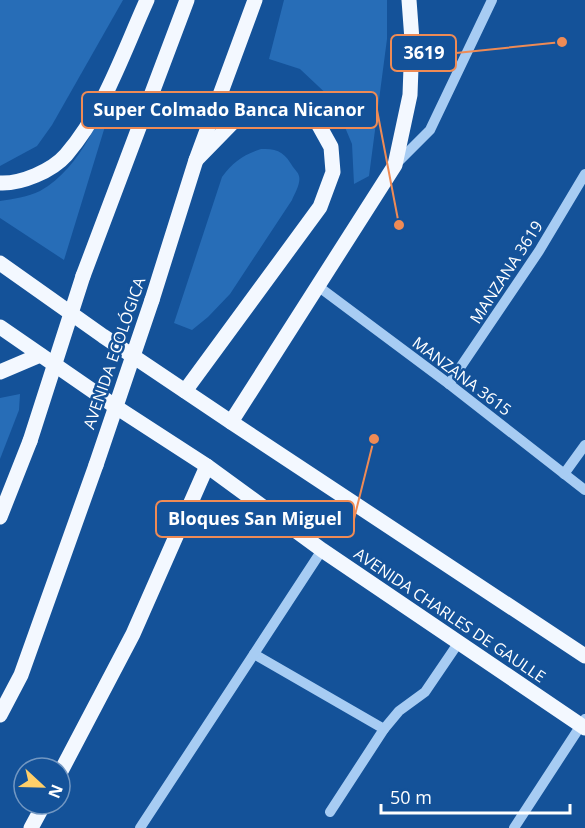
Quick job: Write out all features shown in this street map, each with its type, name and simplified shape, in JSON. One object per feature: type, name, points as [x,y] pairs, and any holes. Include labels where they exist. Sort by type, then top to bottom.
[{"type":"main road","points":[[0,183],[34,177],[65,157],[96,113],[147,0]]},
{"type":"main road","points":[[0,517],[30,441],[84,276],[187,0]]},
{"type":"main road","name":"AVENIDA ECOLÓGICA","points":[[0,715],[21,675],[96,465],[152,300],[196,160],[255,0]]},
{"type":"main road","points":[[231,422],[395,165],[410,95],[412,40],[409,0]]},
{"type":"main road","points":[[185,391],[320,207],[333,172],[331,147],[316,120],[289,103],[260,102],[239,116],[196,160]]},
{"type":"main road","points":[[0,263],[231,422],[585,656]]},
{"type":"main road","name":"AVENIDA CHARLES DE GAULLE","points":[[0,327],[207,466],[322,550],[584,724]]},
{"type":"main road","points":[[0,372],[40,355]]},
{"type":"main road","points":[[69,756],[133,634],[207,466]]},
{"type":"street","points":[[395,165],[430,130],[492,0]]},
{"type":"street","name":"MANZANA 3619","points":[[449,384],[539,251],[585,174]]},
{"type":"street","name":"MANZANA 3615","points":[[319,287],[585,490]]},
{"type":"street","points":[[564,474],[585,445]]},
{"type":"street","points":[[140,828],[322,550]]},
{"type":"street","points":[[330,812],[384,729],[399,711],[425,692],[459,642]]},
{"type":"street","points":[[254,654],[384,729]]},
{"type":"street","points":[[514,828],[584,724]]},
{"type":"shaded area","points":[[0,0],[123,0],[52,125],[37,146],[0,166]]},
{"type":"shaded area","points":[[284,0],[387,0],[387,39],[369,176],[354,184],[352,144],[334,101],[300,69],[269,59]]},
{"type":"shaded area","points":[[122,71],[64,260],[0,218],[0,201],[40,191],[68,168],[89,138]]},
{"type":"shaded area","points":[[261,149],[280,152],[298,173],[299,182],[292,200],[230,294],[208,317],[192,330],[174,323],[222,177],[239,160]]},
{"type":"shaded area","points":[[20,394],[19,410],[0,459],[0,398]]},
{"type":"place","name":"3619","points":[[562,42]]},
{"type":"place","name":"Super Colmado Banca Nicanor","points":[[399,225]]},
{"type":"place","name":"Bloques San Miguel","points":[[374,439]]}]
